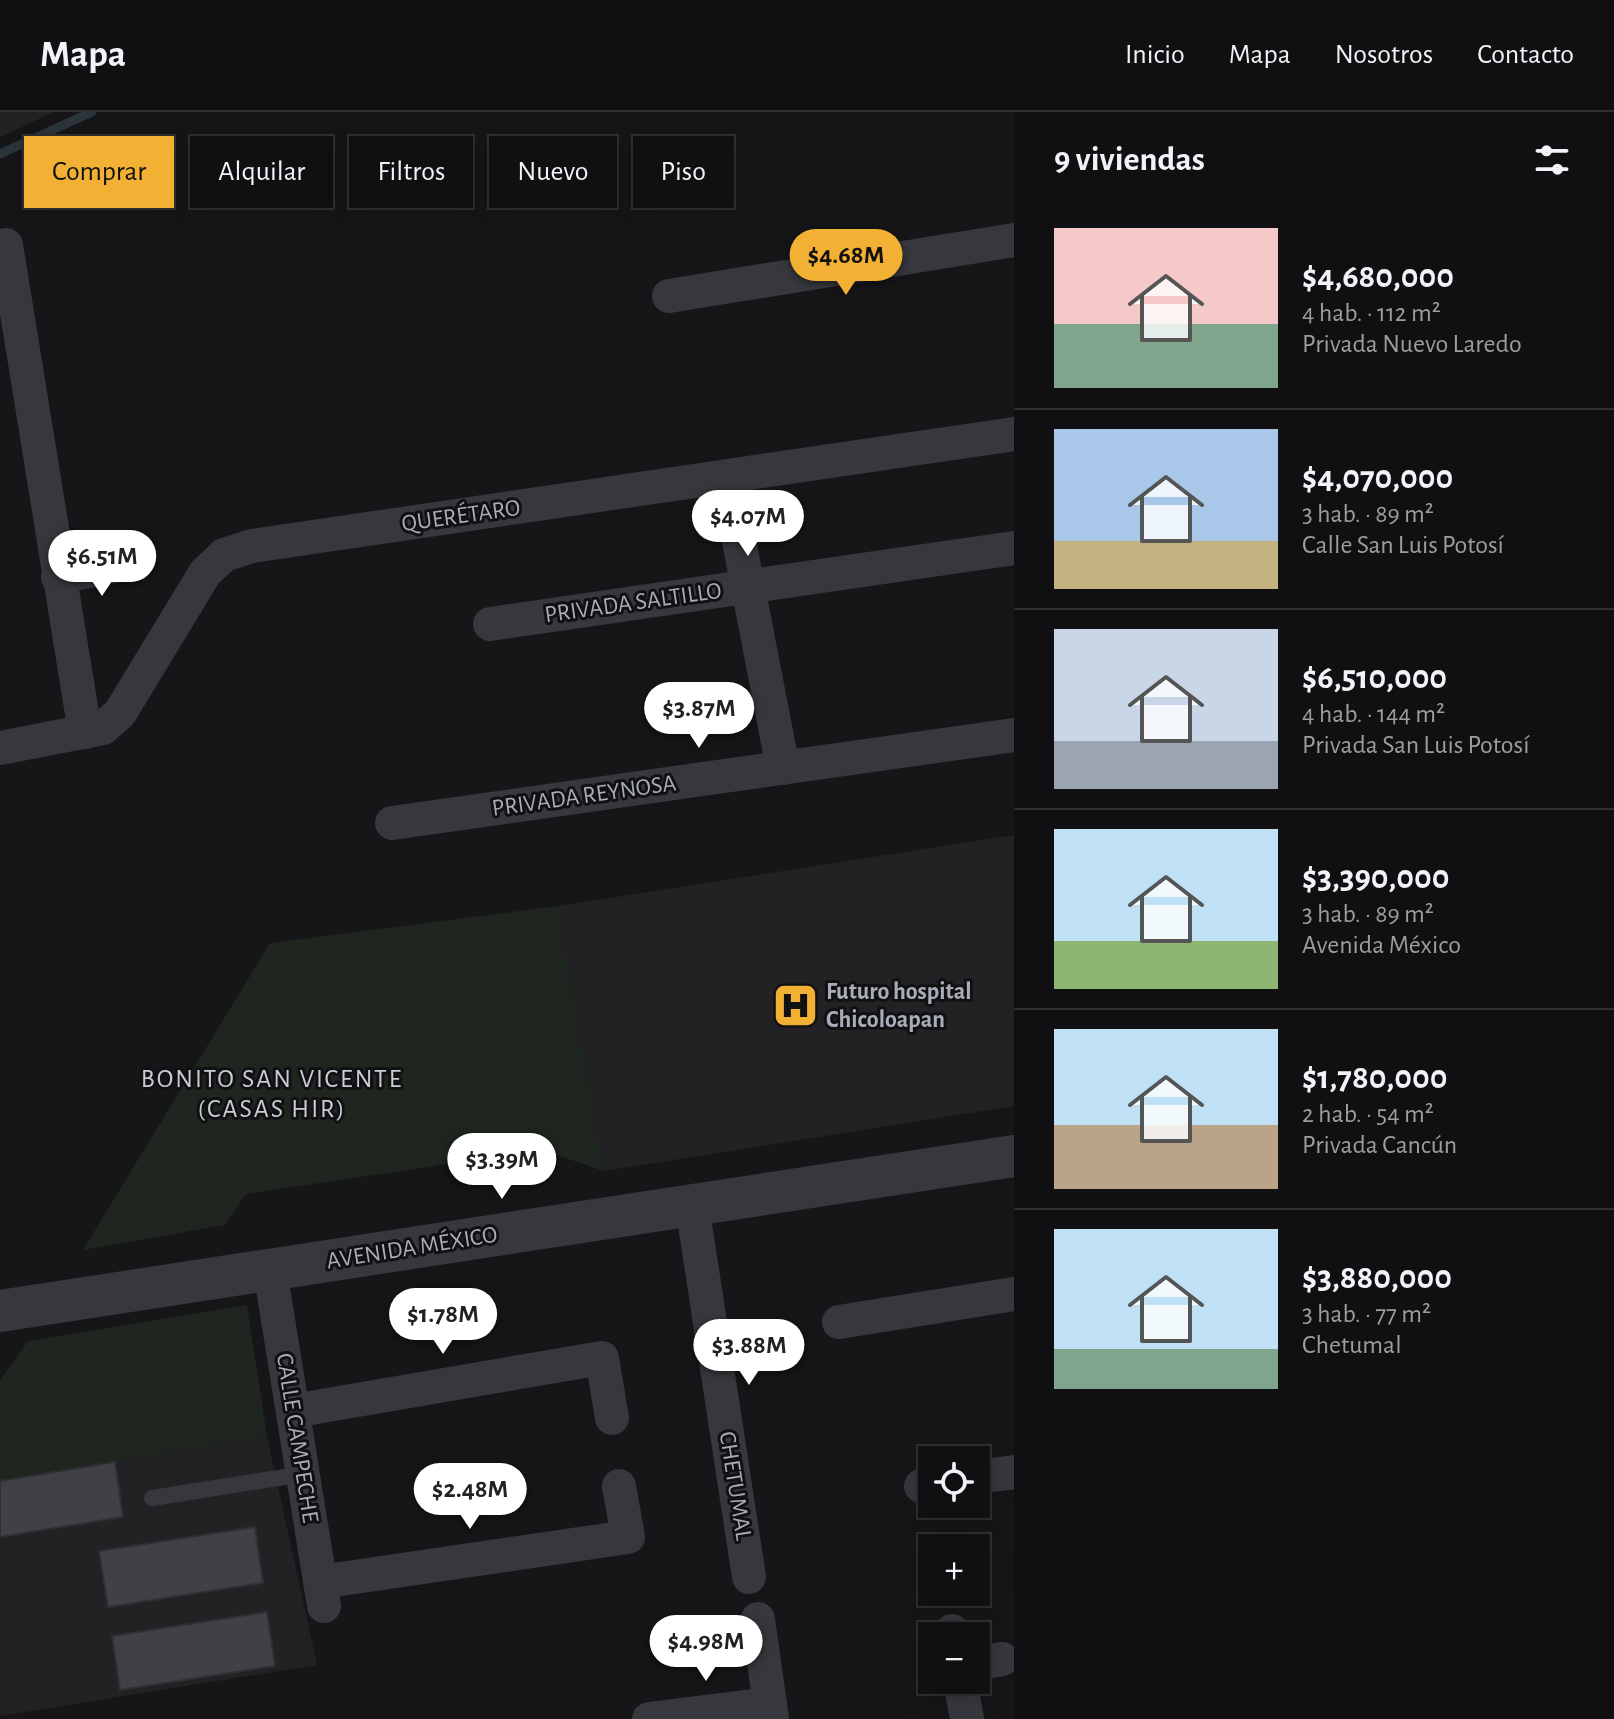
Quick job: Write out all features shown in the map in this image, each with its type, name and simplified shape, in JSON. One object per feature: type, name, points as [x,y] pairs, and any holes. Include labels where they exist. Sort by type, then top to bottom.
[{"type":"street","points":[[669,296],[1014,240]]},
{"type":"street","points":[[6,245],[85,732]]},
{"type":"street","name":"QUERÉTARO","points":[[0,748],[103,728],[120,713],[205,573],[224,555],[252,546],[727,479],[1014,434]]},
{"type":"street","points":[[727,479],[783,768]]},
{"type":"street","name":"PRIVADA SALTILLO","points":[[490,624],[1014,548]]},
{"type":"street","points":[[58,577],[136,562]]},
{"type":"street","name":"PRIVADA REYNOSA","points":[[392,823],[1014,735]]},
{"type":"street","name":"AVENIDA MÉXICO","points":[[0,1311],[1014,1156]]},
{"type":"street","name":"CHETUMAL","points":[[692,1205],[749,1577]]},
{"type":"street","name":"CALLE CAMPECHE","points":[[270,1270],[322,1594],[628,1537],[619,1486]]},
{"type":"street","points":[[839,1322],[1014,1294]]},
{"type":"street","points":[[293,1411],[602,1358],[612,1418]]},
{"type":"street","points":[[990,1475],[1014,1472]]},
{"type":"street","points":[[649,1719],[771,1712],[758,1619]]},
{"type":"street","points":[[963,1694],[967,1719]]},
{"type":"lane","points":[[152,1498],[303,1474]]},
{"type":"shaded area","points":[[0,112],[54,112],[0,137]]},
{"type":"shaded area","name":"Futuro hospital Chicoloapan","points":[[1014,835],[1014,1106],[604,1171],[558,906]]},
{"type":"shaded area","points":[[558,906],[604,1171],[542,1150],[246,1194],[225,1225],[83,1250],[270,943]]},
{"type":"shaded area","points":[[247,1305],[267,1436],[0,1481],[0,1380],[28,1341]]},
{"type":"shaded area","points":[[267,1436],[317,1665],[0,1716],[0,1481]]},
{"type":"building","points":[[115,1462],[123,1517],[0,1537],[0,1481]]},
{"type":"building","points":[[255,1527],[263,1583],[108,1607],[99,1551]]},
{"type":"building","points":[[267,1612],[275,1666],[120,1690],[112,1636]]},
{"type":"waterway","points":[[0,154],[92,112]]},
{"type":"place","name":"Futuro hospital Chicoloapan","points":[[795,1006]]},
{"type":"district","name":"BONITO SAN VICENTE (CASAS HIR)","points":[[272,1094]]}]
